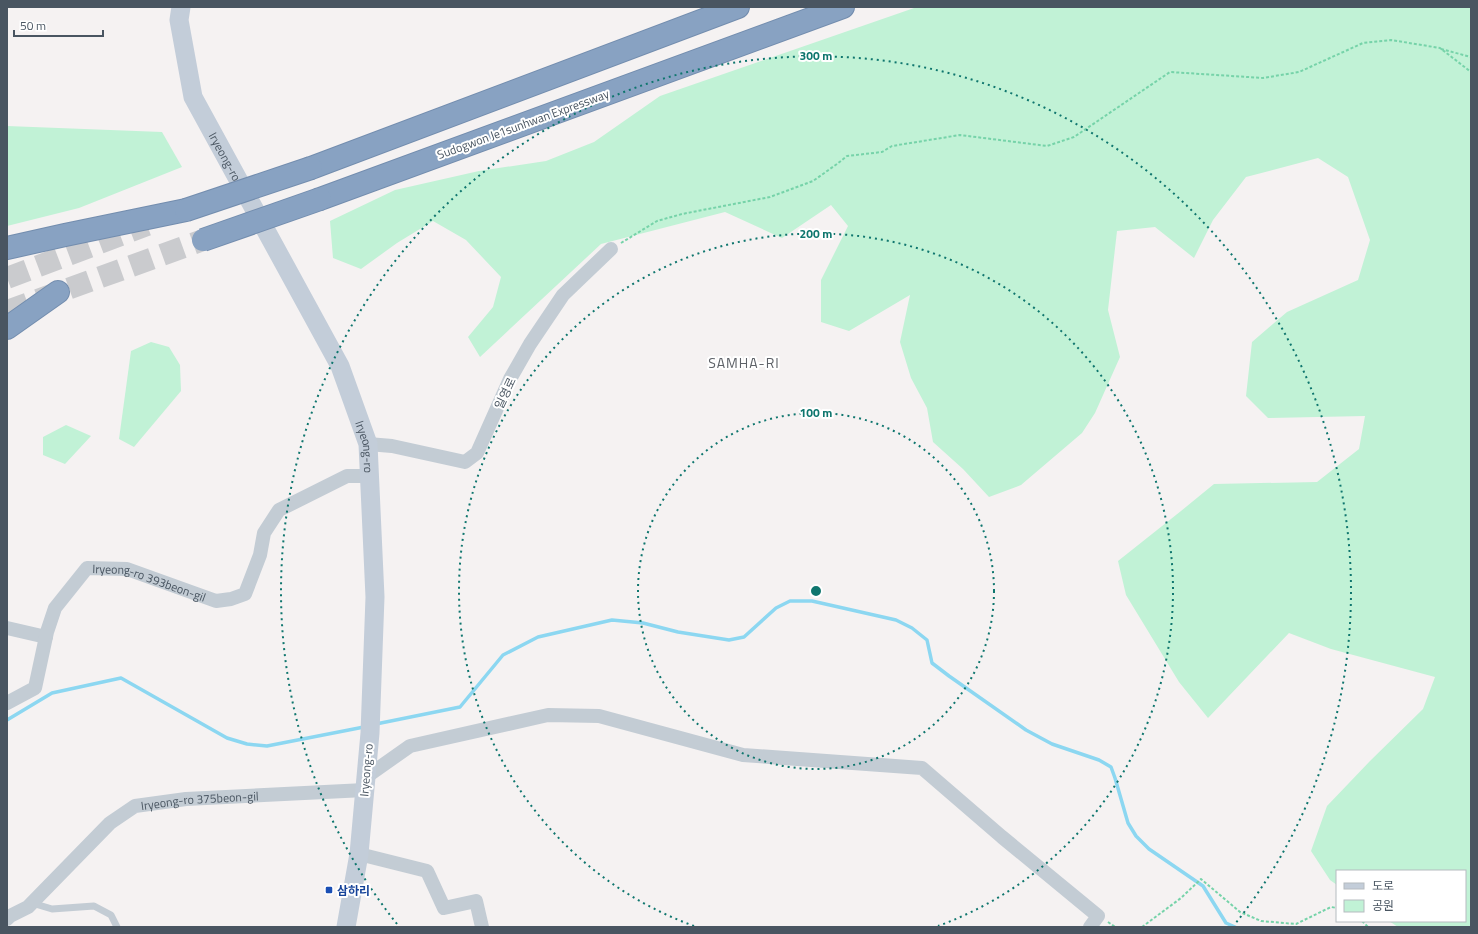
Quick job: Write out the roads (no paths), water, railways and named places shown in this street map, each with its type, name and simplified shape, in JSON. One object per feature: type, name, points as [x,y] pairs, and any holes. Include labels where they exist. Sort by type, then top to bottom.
[{"type":"highway","points":[[7,248],[186,210],[311,168],[738,7]]},
{"type":"highway","name":"Sudogwon Je1sunhwan Expressway","points":[[203,240],[320,199],[843,7]]},
{"type":"highway","points":[[7,328],[58,292]]},
{"type":"main road","name":"Iryeong-ro","points":[[181,7],[179,20],[194,97],[340,366],[368,444],[375,597],[370,733],[359,854],[346,927]]},
{"type":"street","name":"일영로","points":[[368,444],[392,446],[465,462],[477,453],[510,379],[530,344],[563,295],[611,249]]},
{"type":"street","name":"Iryeong-ro 393beon-gil","points":[[7,703],[35,688],[46,637],[55,608],[87,568],[127,569],[216,601],[231,599],[245,594],[260,555],[264,533],[279,510],[347,476],[370,476]]},
{"type":"street","points":[[7,628],[46,637]]},
{"type":"street","points":[[365,784],[410,746],[548,715],[599,716],[743,755],[922,768],[1098,916],[1090,927]]},
{"type":"street","name":"Iryeong-ro 375beon-gil","points":[[7,919],[28,907],[110,824],[135,806],[186,798],[365,784]]},
{"type":"street","points":[[359,854],[427,871],[444,908],[476,901],[482,927]]},
{"type":"lane","points":[[32,903],[52,909],[94,906],[111,915],[117,927]]},
{"type":"waterway","points":[[376,724],[460,707],[503,655],[538,637],[612,620],[643,623],[678,632],[729,640],[744,637],[776,608],[790,601],[812,601],[896,620],[912,628],[927,640],[932,663],[1026,730],[1052,744],[1099,760],[1111,767],[1128,823],[1136,836],[1149,849],[1203,886],[1226,923],[1235,927]]},
{"type":"waterway","points":[[7,720],[52,693],[121,678],[227,738],[247,744],[267,746],[364,727]]},
{"type":"tunnel","points":[[7,278],[147,225]]},
{"type":"tunnel","points":[[7,311],[203,240]]},
{"type":"place","name":"삼하리","points":[[329,890]]},
{"type":"district","name":"SAMHA-RI","points":[[744,362]]}]
